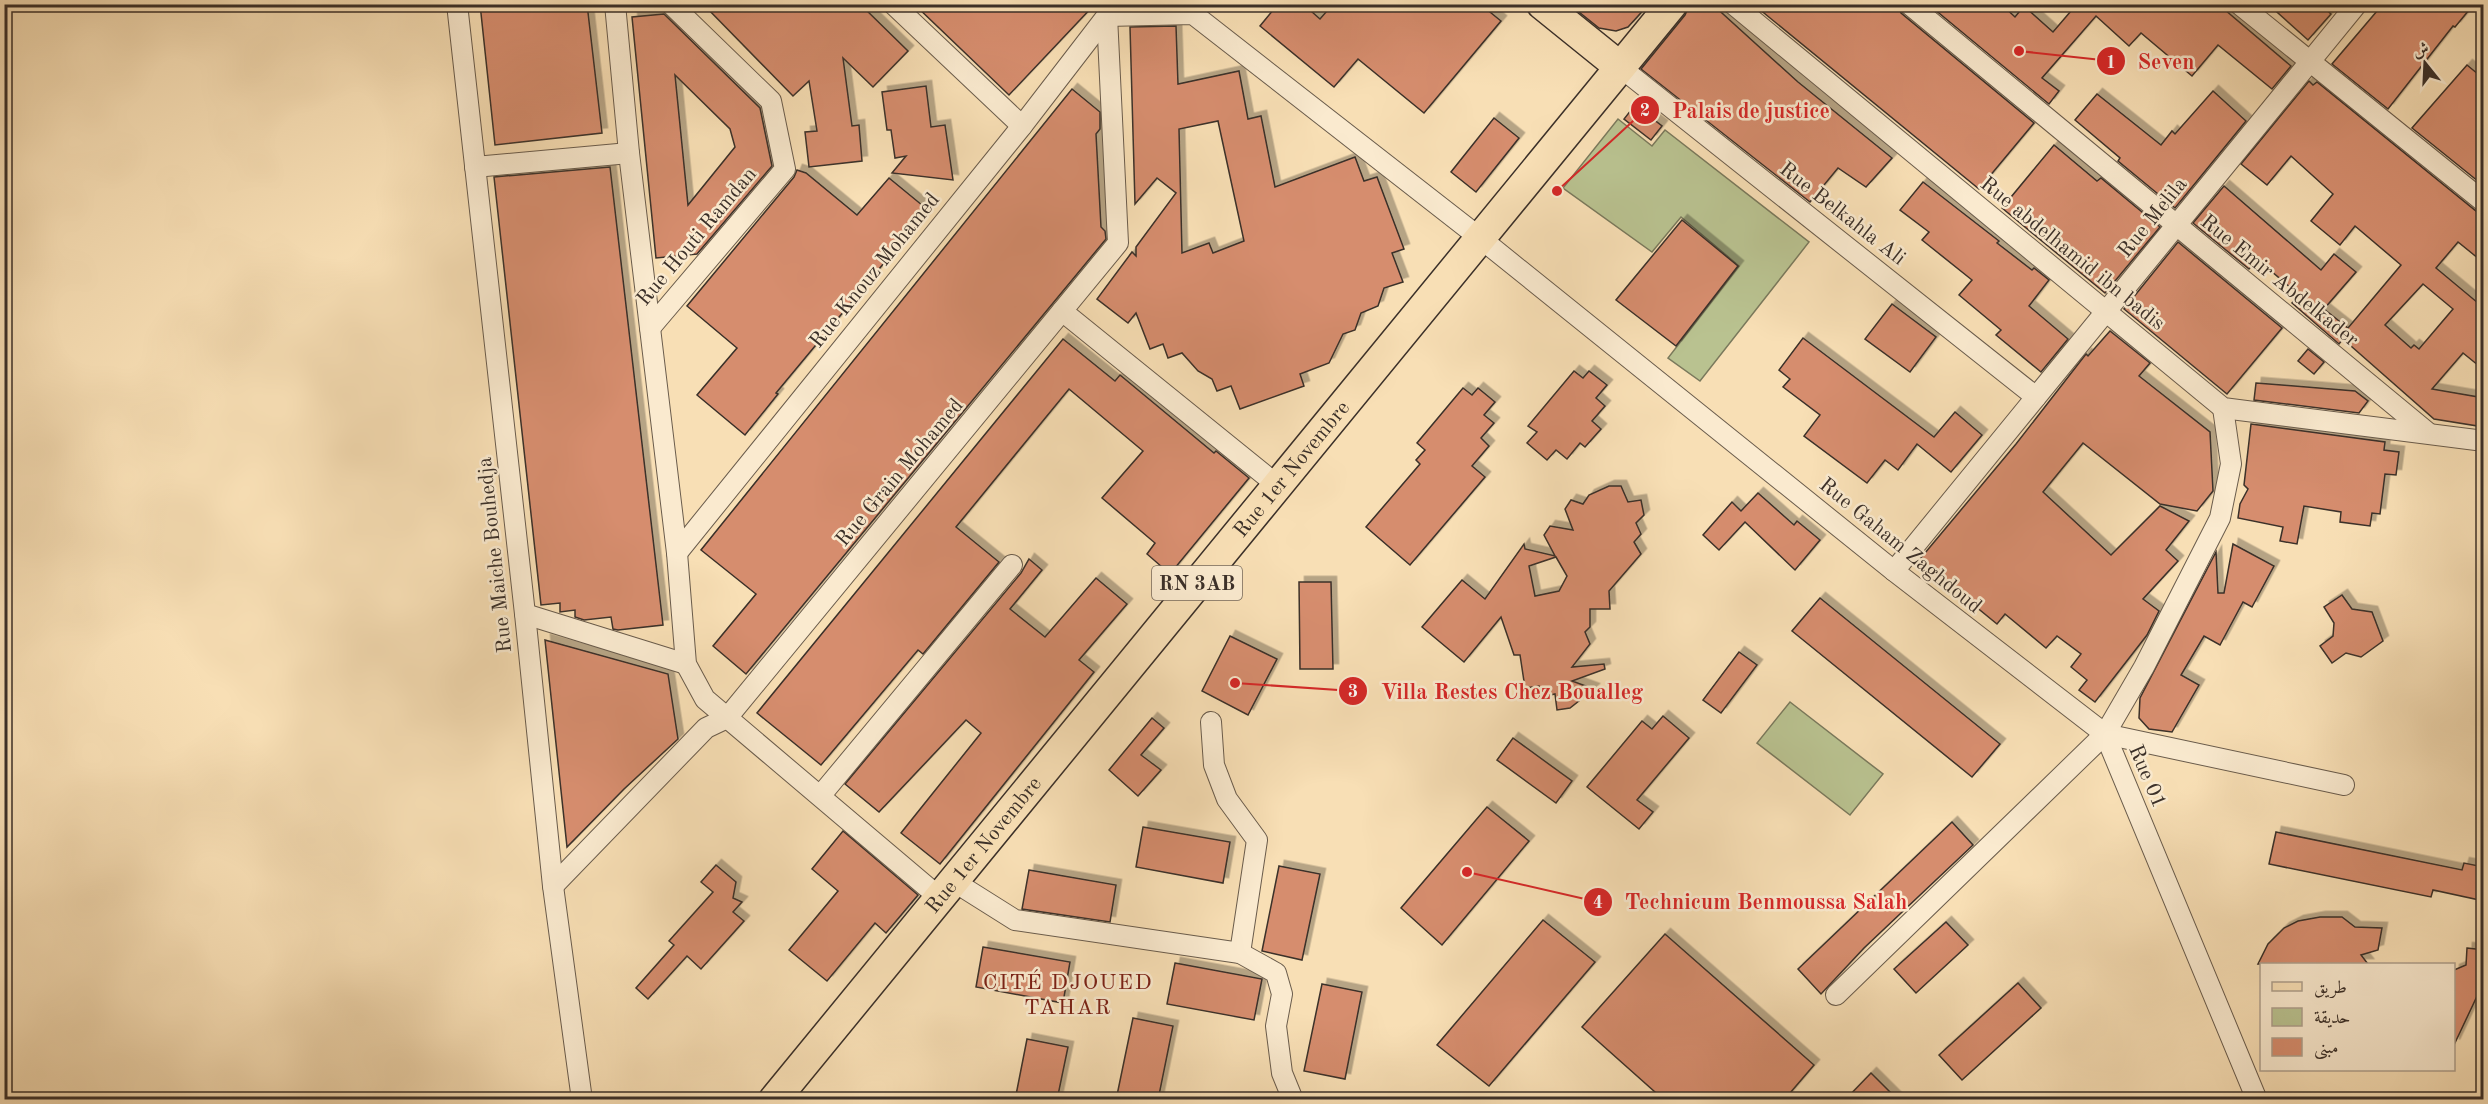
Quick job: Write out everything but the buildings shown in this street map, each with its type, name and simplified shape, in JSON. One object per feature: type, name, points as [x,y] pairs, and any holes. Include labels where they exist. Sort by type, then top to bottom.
[{"type":"main road","points":[[1542,4],[1620,67]]},
{"type":"main road","name":"Rue 1er Novembre","points":[[774,1100],[1671,4]]},
{"type":"street","name":"Rue Maiche Bouhedja","points":[[457,4],[553,886],[582,1100]]},
{"type":"street","points":[[615,4],[629,153],[677,553],[686,664],[705,699],[821,795],[947,889],[1015,920],[1240,953],[1276,973],[1282,994],[1276,1026],[1282,1073],[1293,1100]]},
{"type":"street","name":"Rue Houti Ramdan","points":[[650,328],[785,169],[771,101],[671,4]]},
{"type":"street","points":[[894,4],[1022,126]]},
{"type":"street","points":[[1161,4],[1194,14]]},
{"type":"street","name":"Rue abdelhamid ibn badis","points":[[1733,4],[2223,408]]},
{"type":"street","name":"Rue Emir Abdelkader","points":[[1909,4],[2427,432]]},
{"type":"street","points":[[2239,4],[2484,202]]},
{"type":"street","name":"Rue Melila","points":[[1894,571],[2357,4]]},
{"type":"street","points":[[1110,10],[1194,14]]},
{"type":"street","name":"Rue Knouz Mohamed","points":[[677,553],[1022,126],[1110,10]]},
{"type":"street","name":"Rue Grain Mohamed","points":[[553,886],[706,728],[727,718],[1118,243],[1110,10]]},
{"type":"street","name":"Rue Gaham Zaghdoud","points":[[1194,14],[1480,238],[1894,571],[2105,734],[2344,785]]},
{"type":"street","name":"Rue Belkahla Ali","points":[[1620,67],[2036,398]]},
{"type":"street","points":[[475,167],[629,153]]},
{"type":"street","points":[[1062,311],[1278,485]]},
{"type":"street","points":[[2223,408],[2484,441]]},
{"type":"street","name":"Rue 01","points":[[2223,408],[2231,464],[2220,518],[2144,667],[2105,734],[2257,1100]]},
{"type":"street","points":[[821,795],[1012,565]]},
{"type":"street","points":[[525,614],[686,664]]},
{"type":"street","points":[[1211,722],[1214,765],[1227,799],[1257,840],[1240,953]]},
{"type":"street","points":[[1836,995],[2105,734]]},
{"type":"green space","points":[[1618,119],[1652,146],[1665,130],[1809,242],[1700,381],[1668,358],[1739,266],[1681,217],[1652,252],[1563,188]]},
{"type":"green space","points":[[1790,702],[1883,774],[1850,815],[1757,743]]},
{"type":"place","name":"Seven","points":[[2019,51]]},
{"type":"place","name":"Palais de justice","points":[[1557,191]]},
{"type":"place","name":"Villa Restes Chez Boualleg","points":[[1235,683]]},
{"type":"place","name":"Technicum Benmoussa Salah","points":[[1467,872]]},
{"type":"district","name":"CITÉ DJOUED TAHAR","points":[[1068,994]]}]
